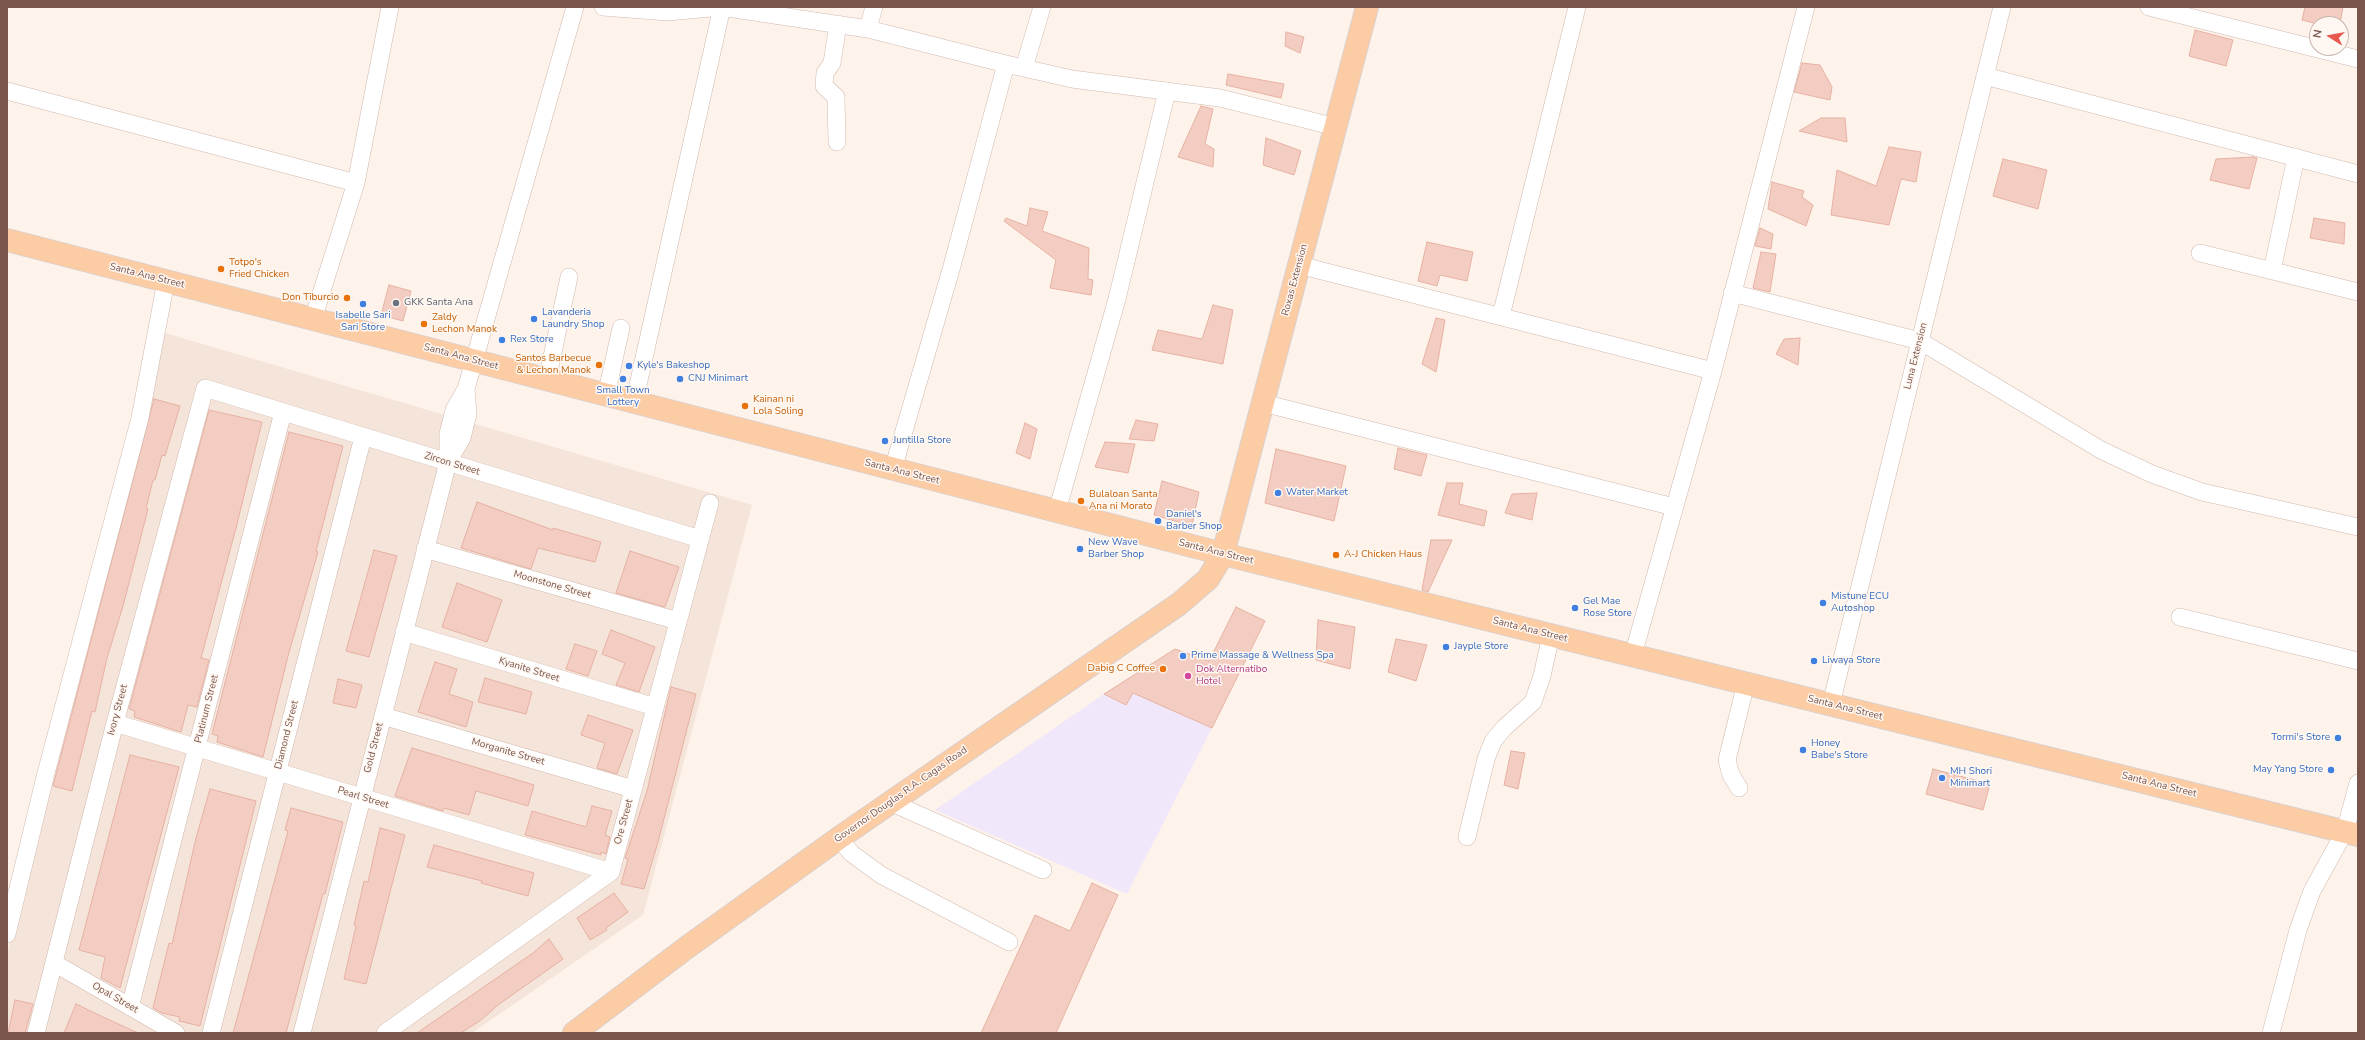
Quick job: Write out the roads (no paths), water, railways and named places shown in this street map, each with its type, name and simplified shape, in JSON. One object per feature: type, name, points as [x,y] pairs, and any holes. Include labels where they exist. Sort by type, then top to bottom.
[{"type":"main road","name":"Roxas Extension","points":[[1223,554],[1367,7]]},
{"type":"main road","name":"Santa Ana Street","points":[[7,240],[473,360],[606,396],[1223,554],[2351,833]]},
{"type":"main road","name":"Governor Douglas R.A. Cagas Road","points":[[574,1033],[686,948],[839,838],[1179,604],[1208,579],[1223,554]]},
{"type":"street","points":[[314,319],[356,183],[390,7]]},
{"type":"street","name":"Gold Street","points":[[302,1033],[448,462],[462,438],[468,414],[466,389],[473,360],[575,7]]},
{"type":"street","points":[[603,7],[668,12],[722,7],[838,24],[868,29],[1006,64],[1072,78],[1220,98],[1336,127]]},
{"type":"street","points":[[634,403],[722,7]]},
{"type":"street","points":[[868,29],[874,7]]},
{"type":"street","points":[[1024,68],[1042,7]]},
{"type":"street","points":[[1500,316],[1577,7]]},
{"type":"street","points":[[1633,655],[1713,371],[1806,7]]},
{"type":"street","name":"Luna Extension","points":[[1831,704],[2002,7]]},
{"type":"street","points":[[2149,7],[2358,59]]},
{"type":"street","points":[[837,142],[836,97],[824,86],[824,73],[832,63],[838,24]]},
{"type":"street","points":[[892,469],[948,282],[1006,64]]},
{"type":"street","points":[[1985,76],[2358,174]]},
{"type":"street","points":[[7,91],[356,183]]},
{"type":"street","points":[[1057,511],[1117,299],[1167,91]]},
{"type":"street","points":[[2272,271],[2296,157]]},
{"type":"street","points":[[2200,253],[2358,292]]},
{"type":"street","points":[[1299,265],[1713,371]]},
{"type":"street","points":[[547,380],[569,277]]},
{"type":"street","points":[[7,934],[46,777],[140,418],[166,281]]},
{"type":"street","points":[[1732,293],[1920,341],[2101,450],[2152,474],[2202,492],[2358,527]]},
{"type":"street","points":[[606,396],[621,328]]},
{"type":"street","name":"Zircon Street","points":[[205,388],[700,539]]},
{"type":"street","name":"Ivory Street","points":[[36,1033],[115,723],[205,388]]},
{"type":"street","points":[[1263,403],[1674,507]]},
{"type":"street","name":"Platinum Street","points":[[130,1007],[283,412]]},
{"type":"street","name":"Diamond Street","points":[[211,1033],[363,436]]},
{"type":"street","name":"Ore Street","points":[[611,872],[710,503]]},
{"type":"street","name":"Moonstone Street","points":[[425,549],[678,621]]},
{"type":"street","points":[[2180,617],[2358,661]]},
{"type":"street","name":"Kyanite Street","points":[[404,632],[655,707]]},
{"type":"street","points":[[1467,837],[1486,759],[1491,747],[1504,728],[1533,702],[1542,676],[1551,635]]},
{"type":"street","points":[[1739,788],[1731,775],[1727,760],[1746,683]]},
{"type":"street","name":"Morganite Street","points":[[383,716],[633,789]]},
{"type":"street","name":"Pearl Street","points":[[115,723],[611,872]]},
{"type":"street","points":[[2271,1033],[2298,930],[2312,891],[2351,833],[2358,783]]},
{"type":"street","points":[[890,802],[1043,870]]},
{"type":"street","points":[[839,838],[851,853],[881,875],[1009,942]]},
{"type":"street","points":[[385,1033],[611,872]]},
{"type":"street","name":"Opal Street","points":[[54,963],[176,1033]]},
{"type":"place","name":"Totpo's Fried Chicken","points":[[221,269]]},
{"type":"place","name":"Don Tiburcio","points":[[347,298]]},
{"type":"place","name":"GKK Santa Ana","points":[[396,303]]},
{"type":"place","name":"Isabelle Sari Sari Store","points":[[363,304]]},
{"type":"place","name":"Lavanderia Laundry Shop","points":[[534,319]]},
{"type":"place","name":"Zaldy Lechon Manok","points":[[424,324]]},
{"type":"place","name":"Rex Store","points":[[502,340]]},
{"type":"place","name":"Santos Barbecue & Lechon Manok","points":[[599,365]]},
{"type":"place","name":"Kyle's Bakeshop","points":[[629,366]]},
{"type":"place","name":"Small Town Lottery","points":[[623,379]]},
{"type":"place","name":"CNJ Minimart","points":[[680,379]]},
{"type":"place","name":"Kainan ni Lola Soling","points":[[745,406]]},
{"type":"place","name":"Juntilla Store","points":[[885,441]]},
{"type":"place","name":"Water Market","points":[[1278,493]]},
{"type":"place","name":"Bulaloan Santa Ana ni Morato","points":[[1081,501]]},
{"type":"place","name":"Daniel's Barber Shop","points":[[1158,521]]},
{"type":"place","name":"New Wave Barber Shop","points":[[1080,549]]},
{"type":"place","name":"A-J Chicken Haus","points":[[1336,555]]},
{"type":"place","name":"Mistune ECU Autoshop","points":[[1823,603]]},
{"type":"place","name":"Gel Mae Rose Store","points":[[1575,608]]},
{"type":"place","name":"Jayple Store","points":[[1446,647]]},
{"type":"place","name":"Prime Massage & Wellness Spa","points":[[1183,656]]},
{"type":"place","name":"Liwaya Store","points":[[1814,661]]},
{"type":"place","name":"Dabig C Coffee","points":[[1163,669]]},
{"type":"place","name":"Dok Alternatibo Hotel","points":[[1188,676]]},
{"type":"place","name":"Tormi's Store","points":[[2338,738]]},
{"type":"place","name":"Honey Babe's Store","points":[[1803,750]]},
{"type":"place","name":"May Yang Store","points":[[2331,770]]},
{"type":"place","name":"MH Shori Minimart","points":[[1942,778]]}]
